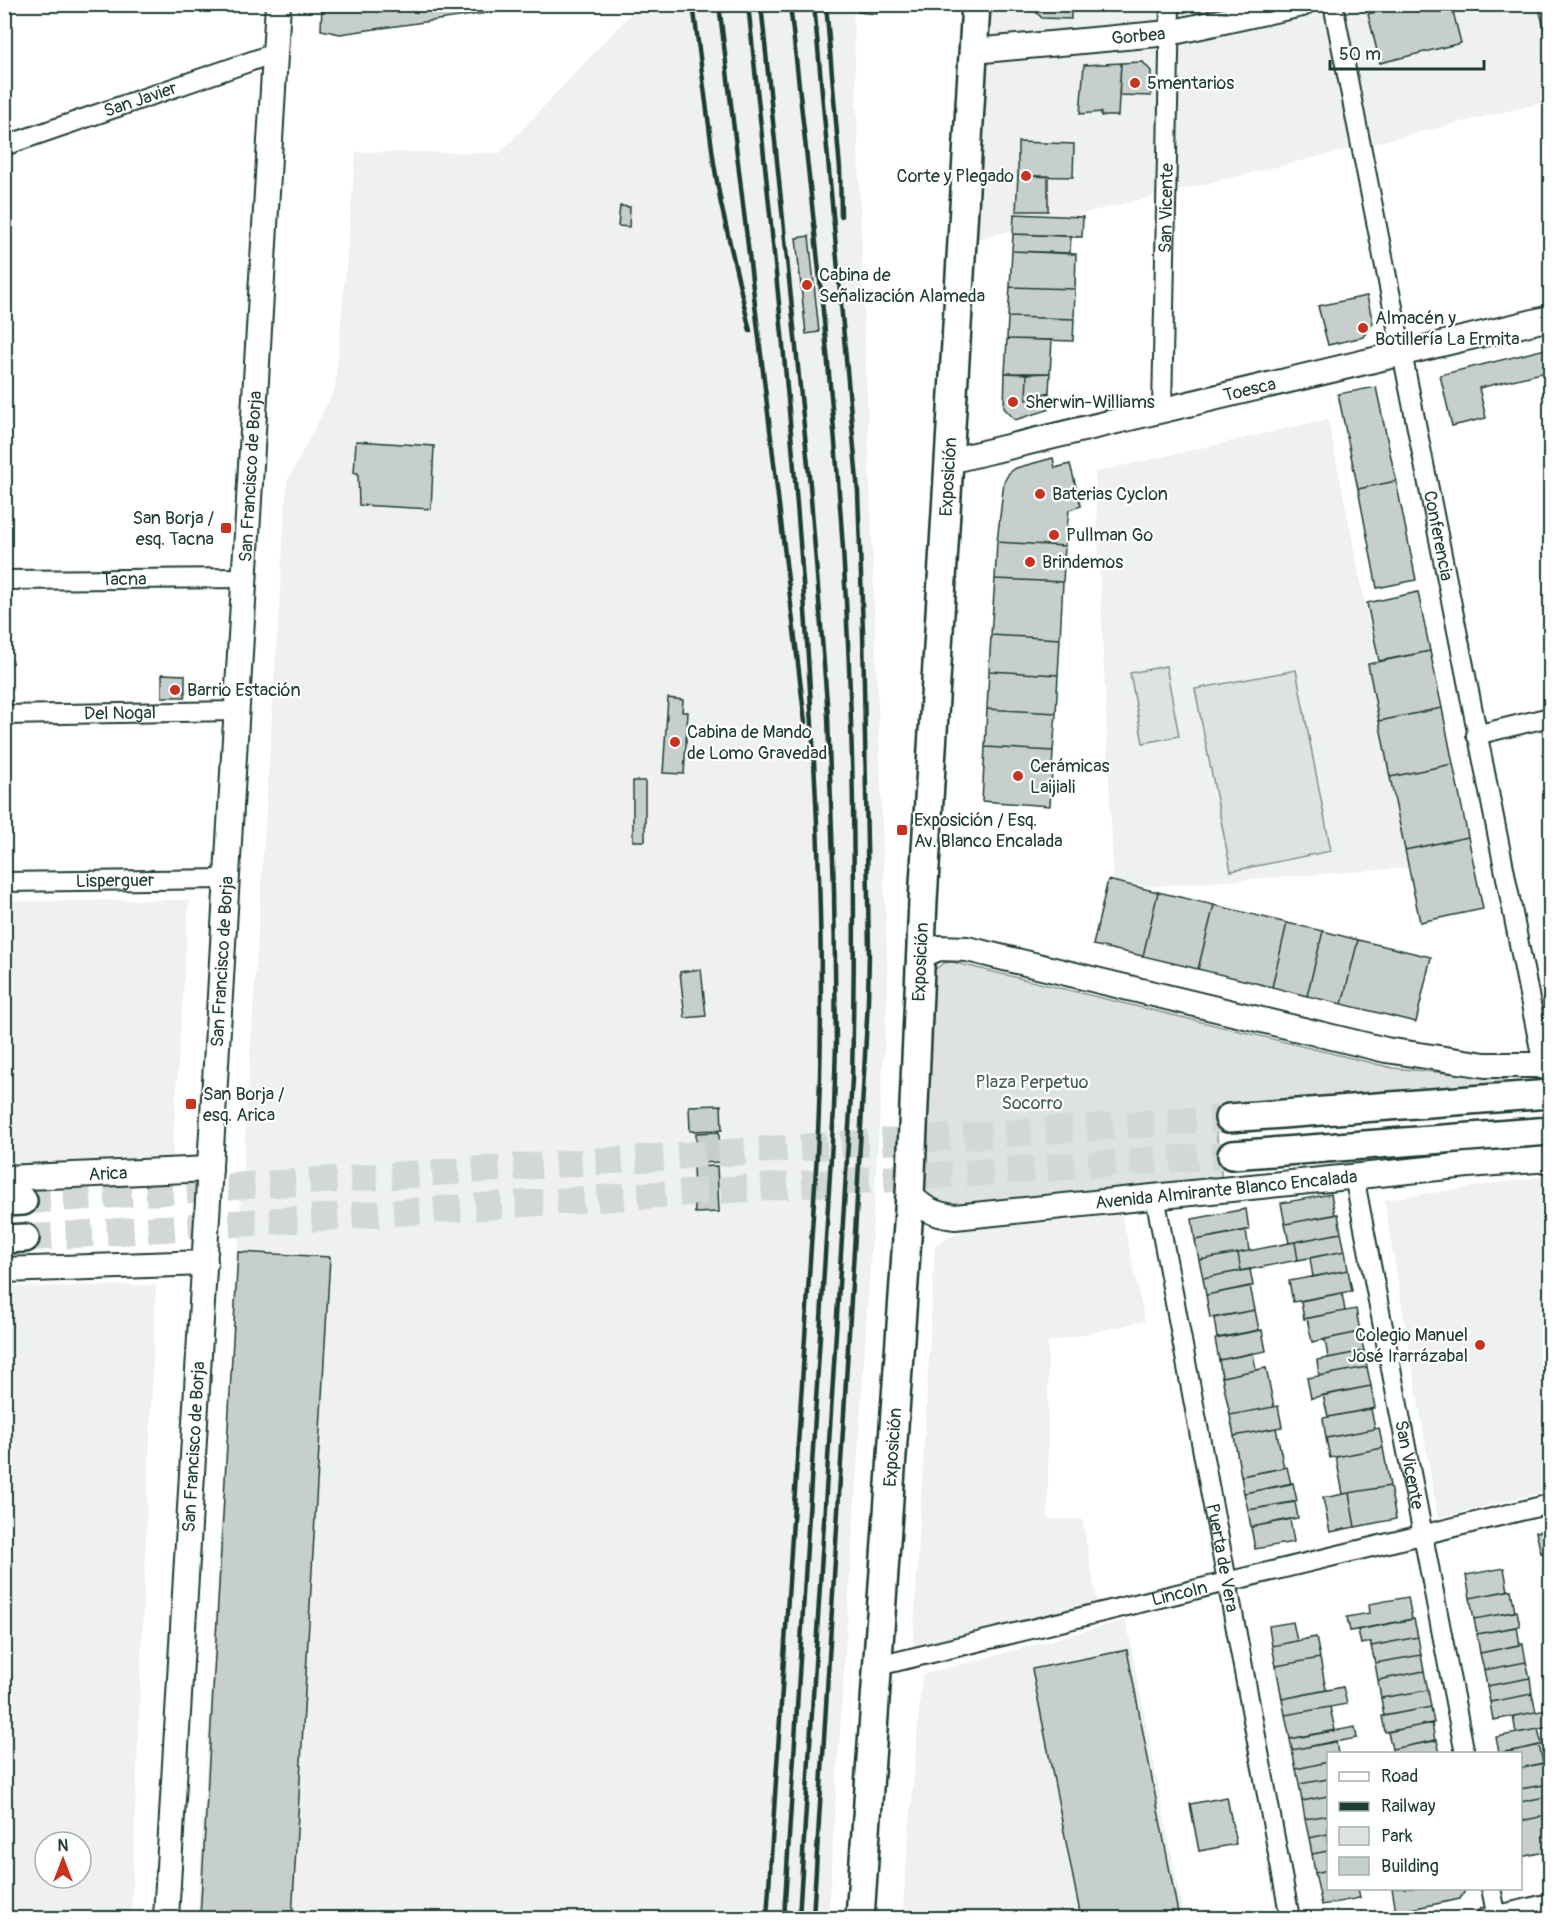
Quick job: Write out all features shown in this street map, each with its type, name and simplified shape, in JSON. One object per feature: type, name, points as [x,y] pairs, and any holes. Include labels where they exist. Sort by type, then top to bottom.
[{"type":"main road","name":"Exposición","points":[[860,1918],[910,1195],[920,956],[976,4]]},
{"type":"main road","points":[[1228,1118],[1551,1094]]},
{"type":"main road","name":"Avenida Almirante Blanco Encalada","points":[[1232,1155],[1551,1131]]},
{"type":"street","name":"San Francisco de Borja","points":[[165,1918],[278,4]]},
{"type":"street","name":"San Vicente","points":[[1162,410],[1170,4]]},
{"type":"street","name":"Gorbea","points":[[974,51],[1169,33],[1302,4]]},
{"type":"street","name":"Conferencia","points":[[1333,4],[1404,353],[1476,735],[1547,1065]]},
{"type":"street","name":"San Javier","points":[[4,146],[275,53]]},
{"type":"street","name":"Toesca","points":[[949,461],[1551,318]]},
{"type":"street","name":"Tacna","points":[[4,580],[243,578]]},
{"type":"street","name":"Del Nogal","points":[[4,715],[236,711]]},
{"type":"street","points":[[1476,735],[1551,717]]},
{"type":"street","name":"Lisperguer","points":[[4,882],[226,879]]},
{"type":"street","points":[[920,956],[939,948],[967,950],[1386,1050],[1485,1065],[1547,1065]]},
{"type":"street","name":"Avenida Almirante Blanco Encalada","points":[[910,1195],[919,1205],[931,1212],[955,1217],[1354,1176],[1551,1159]]},
{"type":"street","name":"Arica","points":[[4,1178],[210,1169]]},
{"type":"street","name":"San Vicente","points":[[1354,1176],[1465,1752]]},
{"type":"street","name":"Puerta de Vera","points":[[1155,1196],[1290,1918]]},
{"type":"street","points":[[4,1270],[205,1263]]},
{"type":"street","name":"Lincoln","points":[[878,1666],[1551,1504]]},
{"type":"street","points":[[1491,1890],[1493,1918],[1551,1903]]},
{"type":"shaded area","points":[[639,5],[853,5],[888,987],[828,1918],[197,1918],[287,482],[335,389],[356,152],[500,153]]},
{"type":"shaded area","points":[[989,5],[1550,5],[1550,101],[977,239]]},
{"type":"shaded area","points":[[1328,419],[1418,867],[1114,889],[1095,472]]},
{"type":"shaded area","points":[[189,900],[172,1158],[5,1164],[5,901]]},
{"type":"shaded area","name":"Colegio Manuel José Irarrázabal","points":[[1546,1176],[1550,1198],[1550,1490],[1438,1518],[1384,1200]]},
{"type":"shaded area","points":[[1122,1215],[1145,1321],[1048,1342],[1048,1519],[1082,1519],[1097,1602],[913,1648],[935,1245],[963,1230]]},
{"type":"shaded area","points":[[156,1285],[131,1918],[5,1918],[5,1287]]},
{"type":"shaded area","points":[[1126,1620],[1184,1918],[902,1918],[922,1675]]},
{"type":"green space","points":[[1166,666],[1179,736],[1143,743],[1130,673]]},
{"type":"green space","points":[[1296,670],[1331,851],[1231,871],[1195,689]]},
{"type":"green space","name":"Plaza Perpetuo Socorro","points":[[952,962],[1393,1068],[1499,1078],[1512,1084],[1214,1110],[1222,1182],[945,1211],[922,1194],[931,972],[944,963]]},
{"type":"building","points":[[322,4],[551,4],[340,34],[321,30]]},
{"type":"building","points":[[859,4],[878,4],[877,14],[858,12]]},
{"type":"building","points":[[1033,4],[1071,4],[1071,19],[1042,18],[1033,9]]},
{"type":"building","points":[[1408,4],[1451,4],[1461,43],[1380,63],[1368,14]]},
{"type":"building","points":[[1538,4],[1550,4],[1550,53]]},
{"type":"building","name":"5mentarios","points":[[1143,62],[1151,71],[1151,96],[1119,95],[1121,63]]},
{"type":"building","points":[[1121,63],[1118,116],[1101,116],[1101,112],[1080,114],[1084,65]]},
{"type":"building","points":[[1018,142],[1074,144],[1073,177],[1018,176]]},
{"type":"building","points":[[1018,176],[1048,176],[1048,211],[1016,211]]},
{"type":"building","points":[[620,206],[630,207],[629,227],[618,226]]},
{"type":"building","points":[[1014,214],[1083,217],[1082,237],[1013,234]]},
{"type":"building","points":[[1013,234],[1071,236],[1070,253],[1012,251]]},
{"type":"building","name":"Cabina de Señalización Alameda","points":[[809,236],[819,332],[806,334],[796,238]]},
{"type":"building","points":[[1012,251],[1076,254],[1075,289],[1010,287]]},
{"type":"building","points":[[1010,287],[1075,289],[1074,319],[1008,317]]},
{"type":"building","points":[[1367,296],[1373,323],[1363,337],[1328,345],[1318,306]]},
{"type":"building","points":[[1008,317],[1074,319],[1073,341],[1007,339]]},
{"type":"building","points":[[1007,339],[1052,340],[1050,373],[1005,373]]},
{"type":"building","points":[[1550,348],[1550,371],[1479,388],[1486,418],[1452,426],[1440,375]]},
{"type":"building","points":[[1005,373],[1027,374],[1026,400],[1049,392],[1048,410],[1015,420],[1004,408]]},
{"type":"building","points":[[1050,373],[1049,392],[1026,400],[1027,374]]},
{"type":"building","points":[[1376,387],[1396,481],[1358,489],[1338,394]]},
{"type":"building","points":[[356,441],[434,446],[431,509],[359,505],[358,473],[354,473]]},
{"type":"building","name":"Baterias Cyclon","points":[[1053,458],[1055,468],[1070,464],[1081,506],[1069,510],[1065,546],[997,542],[1004,482],[1009,473],[1016,468]]},
{"type":"building","points":[[1396,481],[1416,580],[1377,588],[1358,489]]},
{"type":"building","name":"Brindemos","points":[[997,542],[1065,546],[1063,582],[995,579]]},
{"type":"building","points":[[995,579],[1063,582],[1060,639],[991,635]]},
{"type":"building","points":[[1418,592],[1430,651],[1379,661],[1367,603]]},
{"type":"building","points":[[991,635],[1060,639],[1058,675],[989,671]]},
{"type":"building","points":[[1430,651],[1442,708],[1379,721],[1368,664]]},
{"type":"building","points":[[989,671],[1058,675],[1056,713],[987,709]]},
{"type":"building","points":[[162,674],[185,675],[185,697],[162,697]]},
{"type":"building","name":"Cabina de Mando de Lomo Gravedad","points":[[668,698],[683,700],[682,712],[688,712],[684,774],[663,773]]},
{"type":"building","points":[[1442,708],[1453,764],[1390,777],[1379,721]]},
{"type":"building","points":[[987,709],[1056,713],[1053,751],[985,747]]},
{"type":"building","name":"Cerámicas Laijiali","points":[[985,747],[1053,751],[1050,806],[982,801]]},
{"type":"building","points":[[1453,764],[1468,837],[1405,850],[1390,777]]},
{"type":"building","points":[[633,781],[645,781],[645,841],[633,841]]},
{"type":"building","points":[[1468,837],[1483,909],[1420,922],[1405,850]]},
{"type":"building","points":[[1108,880],[1158,892],[1143,956],[1093,945]]},
{"type":"building","points":[[1158,892],[1214,905],[1198,969],[1143,956]]},
{"type":"building","points":[[1214,905],[1287,923],[1272,987],[1198,969]]},
{"type":"building","points":[[1287,923],[1323,931],[1307,996],[1272,987]]},
{"type":"building","points":[[1323,931],[1358,940],[1342,1004],[1307,996]]},
{"type":"building","points":[[1358,940],[1431,957],[1416,1022],[1342,1004]]},
{"type":"building","points":[[701,969],[706,1016],[685,1018],[680,972]]},
{"type":"building","points":[[721,1105],[722,1130],[690,1131],[689,1106]]},
{"type":"building","points":[[719,1132],[720,1162],[697,1163],[696,1133]]},
{"type":"building","points":[[717,1166],[719,1212],[695,1213],[693,1167]]},
{"type":"building","points":[[1331,1194],[1335,1215],[1285,1224],[1281,1203]]},
{"type":"building","points":[[1246,1209],[1249,1230],[1195,1240],[1192,1219]]},
{"type":"building","points":[[1338,1214],[1341,1233],[1289,1243],[1285,1224]]},
{"type":"building","points":[[1246,1230],[1249,1251],[1199,1260],[1195,1240]]},
{"type":"building","points":[[1341,1233],[1345,1251],[1298,1260],[1295,1242]]},
{"type":"building","points":[[1295,1242],[1298,1260],[1241,1271],[1238,1253]]},
{"type":"building","points":[[1345,1251],[1348,1270],[1313,1277],[1310,1258]]},
{"type":"building","points":[[238,1252],[330,1257],[292,1918],[200,1918]]},
{"type":"building","points":[[1238,1253],[1241,1271],[1203,1278],[1199,1260]]},
{"type":"building","points":[[1250,1269],[1253,1286],[1206,1295],[1203,1278]]},
{"type":"building","points":[[1348,1270],[1352,1291],[1293,1302],[1289,1281]]},
{"type":"building","points":[[1250,1286],[1255,1310],[1210,1318],[1206,1295]]},
{"type":"building","points":[[1342,1293],[1345,1311],[1304,1319],[1301,1301]]},
{"type":"building","points":[[1356,1309],[1360,1332],[1312,1342],[1307,1318]]},
{"type":"building","points":[[1255,1310],[1259,1330],[1217,1338],[1214,1318]]},
{"type":"building","points":[[1262,1330],[1266,1351],[1219,1360],[1215,1339]]},
{"type":"building","points":[[1360,1332],[1364,1351],[1328,1358],[1325,1339]]},
{"type":"building","points":[[1364,1351],[1367,1367],[1319,1376],[1317,1360]]},
{"type":"building","points":[[1253,1353],[1256,1370],[1222,1377],[1219,1360]]},
{"type":"building","points":[[1367,1367],[1371,1386],[1311,1398],[1307,1378]]},
{"type":"building","points":[[1266,1368],[1274,1407],[1230,1415],[1222,1377]]},
{"type":"building","points":[[1371,1386],[1375,1408],[1328,1417],[1323,1395]]},
{"type":"building","points":[[1278,1406],[1282,1427],[1234,1436],[1230,1415]]},
{"type":"building","points":[[1371,1409],[1375,1429],[1326,1438],[1323,1418]]},
{"type":"building","points":[[1276,1428],[1284,1468],[1241,1476],[1234,1436]]},
{"type":"building","points":[[1379,1428],[1383,1448],[1330,1458],[1326,1438]]},
{"type":"building","points":[[1383,1448],[1390,1486],[1343,1494],[1336,1457]]},
{"type":"building","points":[[1287,1467],[1291,1484],[1244,1493],[1241,1476]]},
{"type":"building","points":[[1293,1483],[1297,1501],[1248,1510],[1244,1493]]},
{"type":"building","points":[[1390,1486],[1396,1519],[1355,1527],[1349,1493]]},
{"type":"building","points":[[1349,1493],[1355,1527],[1330,1532],[1323,1498]]},
{"type":"building","points":[[1295,1502],[1298,1518],[1251,1527],[1248,1510]]},
{"type":"building","points":[[1290,1519],[1294,1542],[1255,1549],[1251,1527]]},
{"type":"building","points":[[1550,1530],[1550,1551],[1541,1553],[1536,1532]]},
{"type":"building","points":[[1504,1568],[1508,1591],[1470,1598],[1466,1575]]},
{"type":"building","points":[[1511,1590],[1515,1612],[1474,1619],[1470,1598]]},
{"type":"building","points":[[1408,1597],[1412,1619],[1350,1631],[1347,1617],[1370,1613],[1369,1604]]},
{"type":"building","points":[[1517,1611],[1520,1626],[1477,1634],[1474,1619]]},
{"type":"building","points":[[1414,1619],[1418,1637],[1371,1646],[1371,1642],[1361,1644],[1358,1630]]},
{"type":"building","points":[[1293,1622],[1297,1641],[1272,1646],[1269,1626]]},
{"type":"building","points":[[1517,1627],[1520,1645],[1480,1653],[1477,1634]]},
{"type":"building","points":[[1316,1637],[1320,1658],[1276,1666],[1272,1646]]},
{"type":"building","points":[[1418,1637],[1421,1655],[1375,1663],[1371,1646]]},
{"type":"building","points":[[1523,1644],[1526,1662],[1484,1670],[1480,1653]]},
{"type":"building","points":[[1127,1650],[1179,1918],[1081,1918],[1032,1669]]},
{"type":"building","points":[[1421,1655],[1424,1671],[1378,1680],[1375,1663]]},
{"type":"building","points":[[1320,1658],[1326,1690],[1282,1699],[1276,1666]]},
{"type":"building","points":[[1526,1662],[1530,1678],[1487,1686],[1484,1670]]},
{"type":"building","points":[[1424,1671],[1428,1690],[1381,1698],[1378,1680]]},
{"type":"building","points":[[1530,1678],[1532,1694],[1490,1702],[1487,1686]]},
{"type":"building","points":[[1343,1687],[1347,1704],[1285,1715],[1282,1699]]},
{"type":"building","points":[[1428,1690],[1431,1707],[1384,1716],[1381,1698]]},
{"type":"building","points":[[1532,1694],[1536,1712],[1493,1720],[1490,1702]]},
{"type":"building","points":[[1330,1707],[1335,1730],[1290,1739],[1285,1715]]},
{"type":"building","points":[[1431,1707],[1434,1723],[1385,1732],[1382,1716]]},
{"type":"building","points":[[1547,1710],[1550,1727],[1516,1733],[1513,1716]]},
{"type":"building","points":[[1432,1723],[1435,1741],[1392,1749],[1388,1732]]},
{"type":"building","points":[[1355,1727],[1357,1738],[1292,1750],[1290,1739]]},
{"type":"building","points":[[1538,1729],[1542,1745],[1499,1752],[1496,1737]]},
{"type":"building","points":[[1437,1740],[1440,1752],[1392,1752],[1392,1749]]},
{"type":"building","points":[[1336,1741],[1338,1752],[1327,1752],[1327,1762],[1296,1769],[1292,1750]]},
{"type":"building","points":[[1539,1745],[1543,1763],[1522,1768],[1522,1752],[1508,1752]]},
{"type":"building","points":[[1327,1762],[1327,1779],[1299,1784],[1296,1769]]},
{"type":"building","points":[[1546,1763],[1550,1784],[1522,1789],[1522,1768]]},
{"type":"building","points":[[1327,1779],[1327,1796],[1302,1801],[1299,1784]]},
{"type":"building","points":[[1550,1784],[1550,1796],[1522,1802],[1522,1789]]},
{"type":"building","points":[[1327,1796],[1327,1815],[1305,1819],[1302,1801]]},
{"type":"building","points":[[1550,1796],[1550,1815],[1522,1821],[1522,1802]]},
{"type":"building","points":[[1227,1797],[1236,1844],[1199,1851],[1190,1804]]},
{"type":"building","points":[[1327,1815],[1327,1834],[1309,1838],[1305,1819]]},
{"type":"building","points":[[1550,1815],[1550,1851],[1522,1857],[1522,1821]]},
{"type":"building","points":[[1327,1834],[1327,1851],[1312,1854],[1309,1838]]},
{"type":"building","points":[[1327,1851],[1327,1870],[1315,1873],[1312,1854]]},
{"type":"building","points":[[1327,1870],[1327,1890],[1358,1890],[1360,1898],[1322,1905],[1315,1873]]},
{"type":"building","points":[[1392,1890],[1465,1890],[1460,1899],[1396,1912]]},
{"type":"tunnel","points":[[23,1201],[1229,1118]]},
{"type":"tunnel","points":[[25,1238],[1232,1155]]},
{"type":"railway","points":[[693,4],[714,164],[750,331]]},
{"type":"railway","points":[[719,4],[805,722]]},
{"type":"railway","points":[[748,4],[792,444],[806,620],[817,820],[821,987],[817,1154],[767,1918]]},
{"type":"railway","points":[[761,4],[810,485],[828,716],[836,1043],[834,1109],[784,1918]]},
{"type":"railway","points":[[790,4],[819,276],[843,549],[850,681],[854,881],[852,1079],[799,1918]]},
{"type":"railway","points":[[813,1918],[855,1234],[869,951],[858,492],[814,4]]},
{"type":"railway","points":[[826,4],[840,169],[841,216]]},
{"type":"place","name":"5mentarios","points":[[1135,83]]},
{"type":"place","name":"Corte y Plegado","points":[[1026,176]]},
{"type":"place","name":"Cabina de Señalización Alameda","points":[[807,285]]},
{"type":"place","name":"Almacén y Botillería La Ermita","points":[[1363,328]]},
{"type":"place","name":"Sherwin-Williams","points":[[1013,402]]},
{"type":"place","name":"Baterias Cyclon","points":[[1040,494]]},
{"type":"place","name":"San Borja / esq. Tacna","points":[[226,528]]},
{"type":"place","name":"Pullman Go","points":[[1054,535]]},
{"type":"place","name":"Brindemos","points":[[1030,562]]},
{"type":"place","name":"Barrio Estación","points":[[175,690]]},
{"type":"place","name":"Cabina de Mando de Lomo Gravedad","points":[[675,742]]},
{"type":"place","name":"Cerámicas Laijiali","points":[[1018,776]]},
{"type":"place","name":"Exposición / Esq. Av. Blanco Encalada","points":[[902,830]]},
{"type":"place","name":"San Borja / esq. Arica","points":[[191,1104]]},
{"type":"place","name":"Colegio Manuel José Irarrázabal","points":[[1480,1345]]}]
